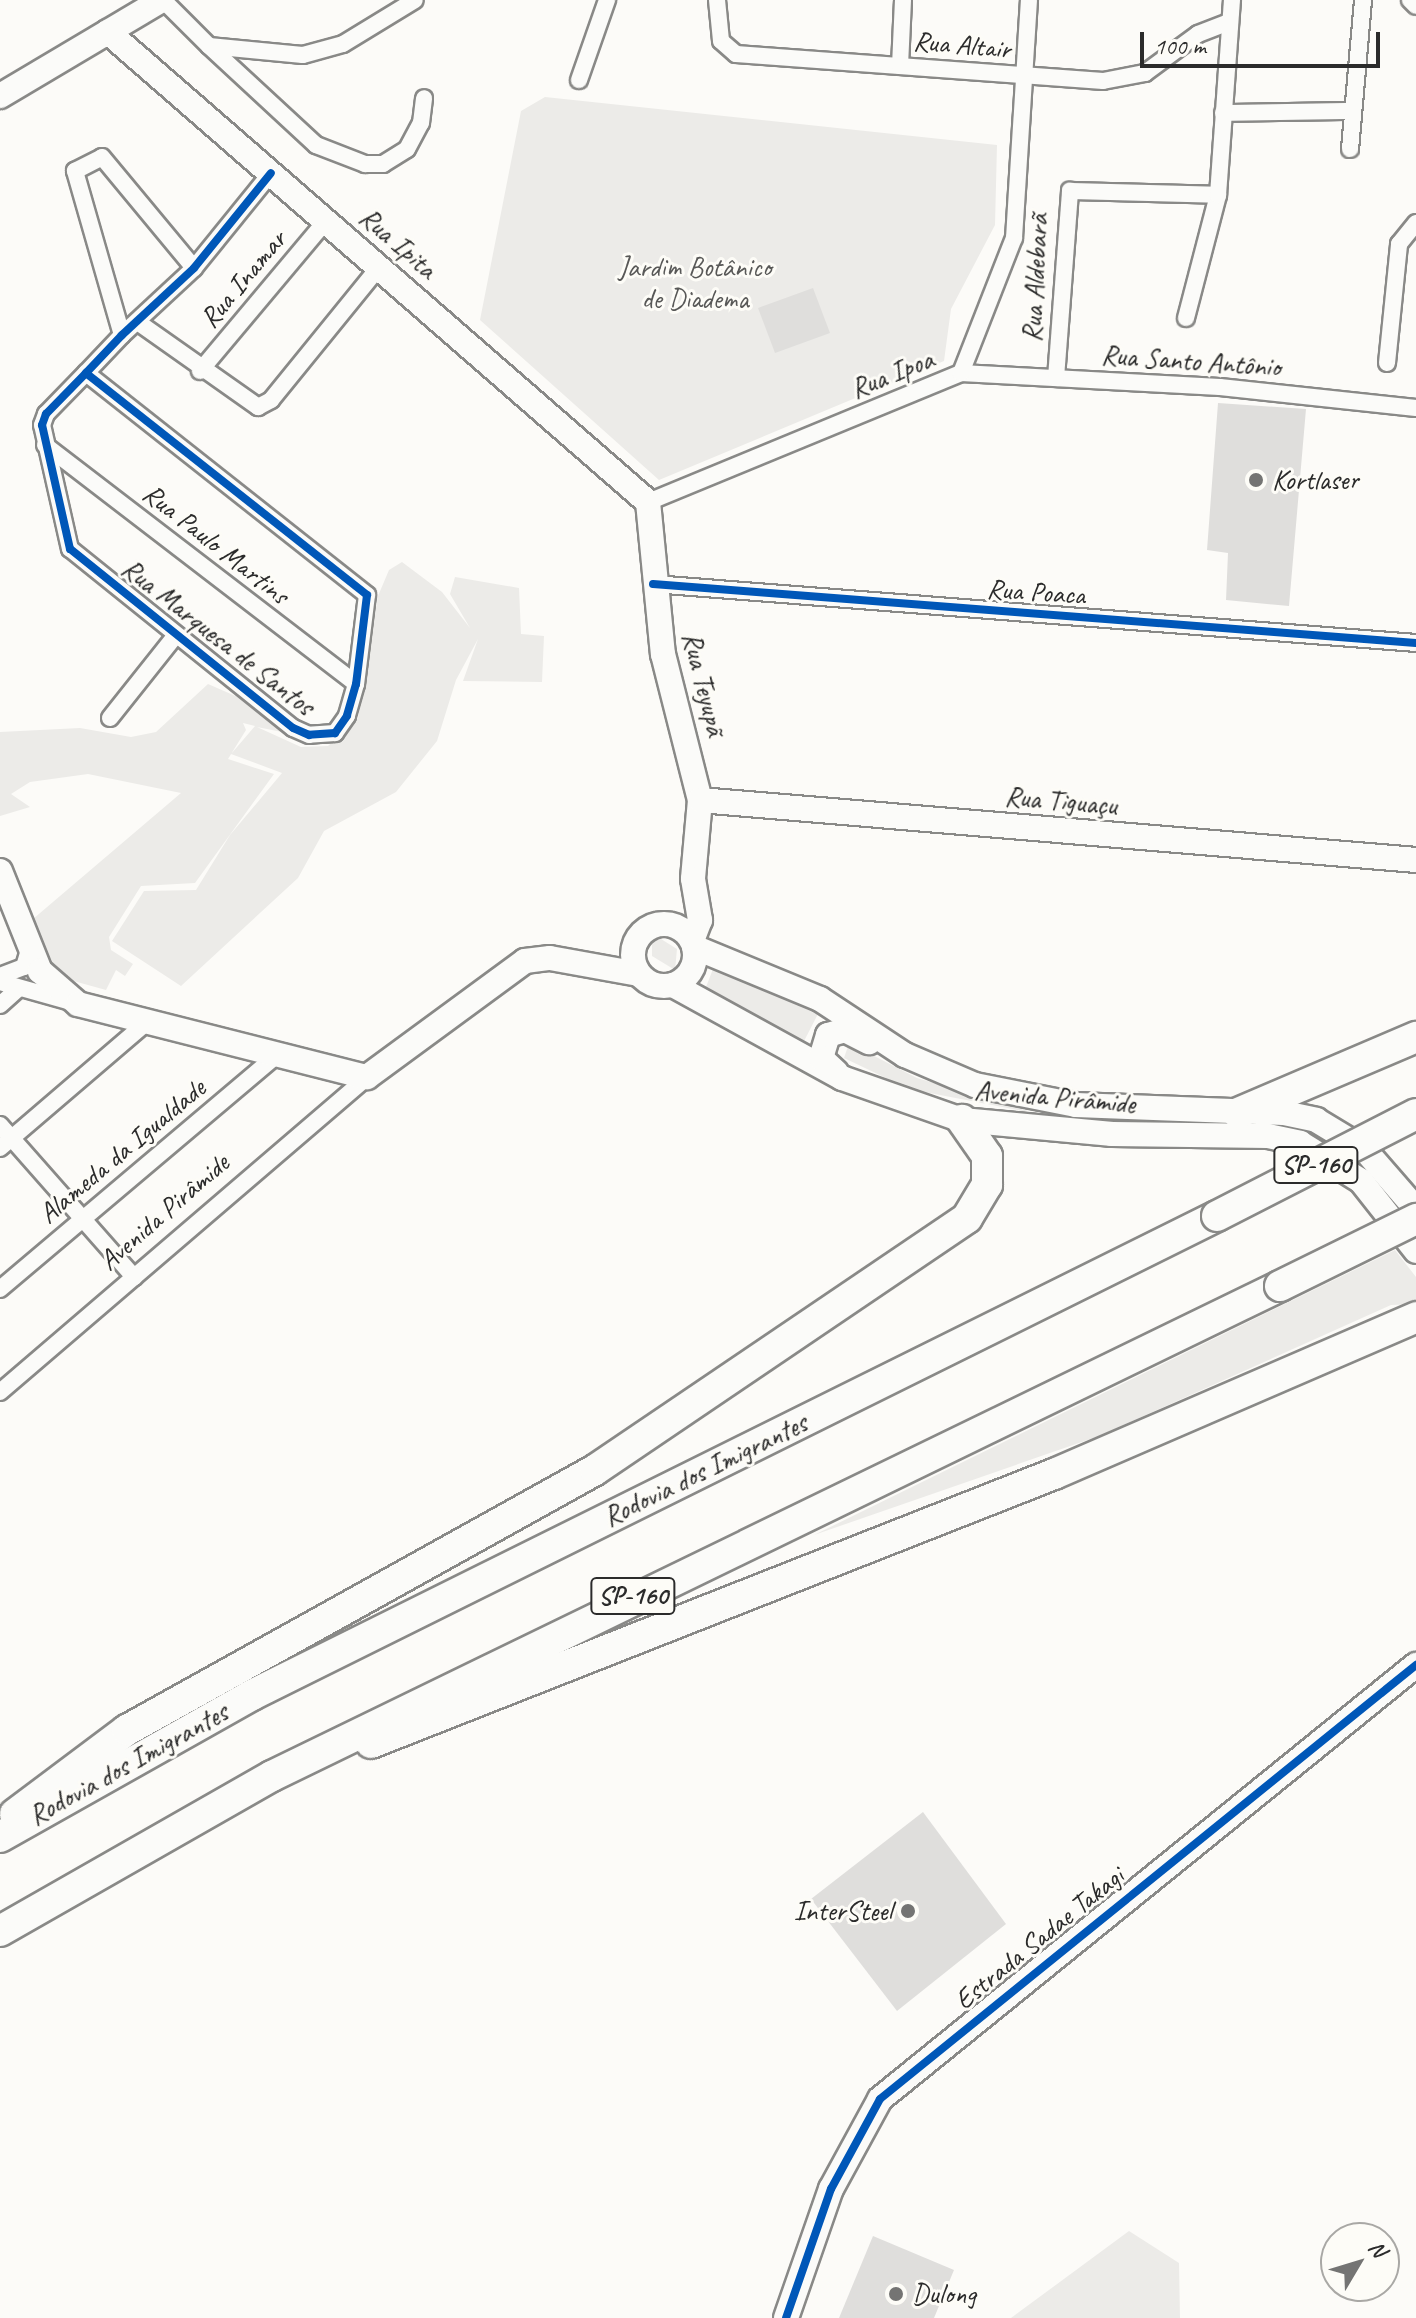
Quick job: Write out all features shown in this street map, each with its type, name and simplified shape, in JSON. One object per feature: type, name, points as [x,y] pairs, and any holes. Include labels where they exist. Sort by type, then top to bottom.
[{"type":"highway","points":[[1238,1113],[1416,1037]]},
{"type":"highway","name":"Rodovia dos Imigrantes","points":[[0,1837],[252,1695],[1416,1114]]},
{"type":"highway","points":[[0,1829],[57,1777],[127,1730],[595,1470],[967,1218],[987,1185],[987,1156],[962,1120]]},
{"type":"highway","name":"SP-160","points":[[0,1931],[171,1829],[337,1744],[1416,1219]]},
{"type":"highway","points":[[337,1744],[385,1743],[519,1684],[1135,1441],[1416,1317]]},
{"type":"main road","points":[[0,96],[162,0]]},
{"type":"main road","name":"Rua Ipita","points":[[108,32],[648,502]]},
{"type":"main road","name":"Rua Teyupã","points":[[648,502],[653,584],[663,654],[700,800],[693,879],[700,920],[693,943]]},
{"type":"main road","name":"Rua Tiguaçu","points":[[700,800],[1416,860]]},
{"type":"main road","points":[[0,871],[29,950],[48,983],[78,1004],[367,1077],[525,961],[597,964],[639,974],[651,983],[673,985],[692,968],[693,943],[672,924],[643,930],[633,949],[597,964]]},
{"type":"main road","name":"Rua Teyupã","points":[[672,924],[693,879]]},
{"type":"main road","name":"Avenida Pirâmide","points":[[693,943],[820,999],[933,1070],[1076,1105],[1284,1113],[1340,1131],[1381,1165],[1416,1209]]},
{"type":"main road","points":[[633,949],[639,974]]},
{"type":"main road","name":"Avenida Pirâmide","points":[[673,985],[842,1078],[962,1120],[1112,1134],[1283,1138],[1314,1149],[1361,1181],[1416,1251]]},
{"type":"main road","points":[[842,1078],[821,1058],[823,1042],[836,1031],[933,1070]]},
{"type":"main road","name":"Estrada Sadae Takagi","points":[[786,2318],[831,2189],[880,2099],[1416,1665]]},
{"type":"street","points":[[162,0],[316,145],[365,164],[383,164],[407,149],[421,123],[424,98]]},
{"type":"street","points":[[209,46],[321,53],[415,0]]},
{"type":"street","points":[[579,80],[607,0]]},
{"type":"street","name":"Rua Altair","points":[[717,0],[721,41],[736,54],[1023,77],[1129,79],[1198,34],[1230,22]]},
{"type":"street","points":[[900,66],[903,0]]},
{"type":"street","name":"Rua Ipoa","points":[[648,502],[961,373],[1014,238],[1029,0]]},
{"type":"street","points":[[1186,318],[1218,195],[1232,0]]},
{"type":"street","points":[[1350,149],[1363,0]]},
{"type":"street","points":[[1410,0],[1416,6]]},
{"type":"street","points":[[1223,113],[1352,111]]},
{"type":"street","points":[[122,335],[75,171],[102,157],[194,268]]},
{"type":"street","points":[[45,445],[46,414],[122,335],[139,323],[194,268],[271,173]]},
{"type":"street","name":"Rua Aldebarã","points":[[1056,378],[1070,191],[1218,195]]},
{"type":"street","name":"Rua Inamar","points":[[200,371],[326,221]]},
{"type":"street","points":[[1387,363],[1399,244],[1416,223]]},
{"type":"street","points":[[139,323],[250,405],[265,405],[379,267]]},
{"type":"street","name":"Rua Marquesa de Santos","points":[[45,445],[70,549],[176,635],[309,735],[323,737],[343,725],[356,684],[367,595],[86,373]]},
{"type":"street","name":"Rua Santo Antônio","points":[[961,373],[1416,408]]},
{"type":"street","name":"Rua Paulo Martins","points":[[45,445],[356,684]]},
{"type":"street","name":"Rua Poaca","points":[[653,584],[1416,643]]},
{"type":"street","points":[[110,718],[176,635]]},
{"type":"street","points":[[0,976],[24,967],[29,950]]},
{"type":"street","points":[[0,982],[78,1004]]},
{"type":"street","points":[[0,1005],[18,989]]},
{"type":"street","points":[[6,1144],[148,1021]]},
{"type":"street","name":"Alameda da Igualdade","points":[[0,1289],[278,1054]]},
{"type":"street","name":"Avenida Pirâmide","points":[[0,1392],[367,1077]]},
{"type":"street","points":[[0,1125],[6,1144],[82,1218],[134,1277]]},
{"type":"green space","name":"Jardim Botânico de Diadema","points":[[545,97],[997,145],[995,225],[951,309],[944,361],[659,480],[480,320],[521,111]]},
{"type":"green space","points":[[402,562],[442,592],[470,628],[450,594],[455,577],[519,588],[521,634],[544,636],[542,682],[463,681],[478,639],[456,680],[437,741],[396,792],[324,831],[298,878],[181,986],[112,941],[144,891],[196,890],[230,835],[282,773],[231,754],[228,759],[274,774],[195,883],[141,886],[109,937],[111,950],[133,964],[125,976],[116,970],[106,990],[59,977],[33,919],[181,793],[88,774],[30,782],[11,794],[30,807],[0,816],[0,732],[80,728],[131,737],[156,732],[208,684],[240,698],[282,732],[257,727],[301,747],[328,746],[358,718],[378,596],[389,570]],"holes":[[[243,723],[255,726],[231,754],[246,730]]]},
{"type":"green space","points":[[661,939],[677,949],[675,970],[652,956],[652,941]]},
{"type":"green space","points":[[713,969],[820,1010],[801,1047],[706,987]]},
{"type":"green space","points":[[849,1043],[917,1078],[1038,1114],[909,1089],[844,1058]]},
{"type":"green space","points":[[1395,1250],[1416,1277],[1416,1304],[1391,1305],[1099,1436],[814,1535]]},
{"type":"green space","points":[[1129,2231],[1179,2263],[1180,2318],[1011,2318]]},
{"type":"building","points":[[813,288],[830,333],[775,353],[758,308]]},
{"type":"building","name":"Kortlaser","points":[[1218,403],[1306,409],[1289,606],[1226,600],[1228,553],[1207,550]]},
{"type":"building","name":"InterSteel","points":[[923,1812],[1006,1924],[897,2011],[811,1899]]},
{"type":"building","name":"Dulong","points":[[873,2236],[954,2270],[934,2318],[839,2318]]},
{"type":"cycle path","points":[[86,373],[367,595],[356,684],[347,716],[335,733],[309,735],[293,728],[70,549],[42,425],[46,414],[122,335],[194,268],[271,173]]},
{"type":"cycle path","points":[[653,584],[1416,643]]},
{"type":"cycle path","points":[[786,2318],[831,2189],[880,2099],[1416,1665]]},
{"type":"place","name":"Kortlaser","points":[[1256,480]]},
{"type":"place","name":"InterSteel","points":[[908,1911]]},
{"type":"place","name":"Dulong","points":[[896,2294]]}]
